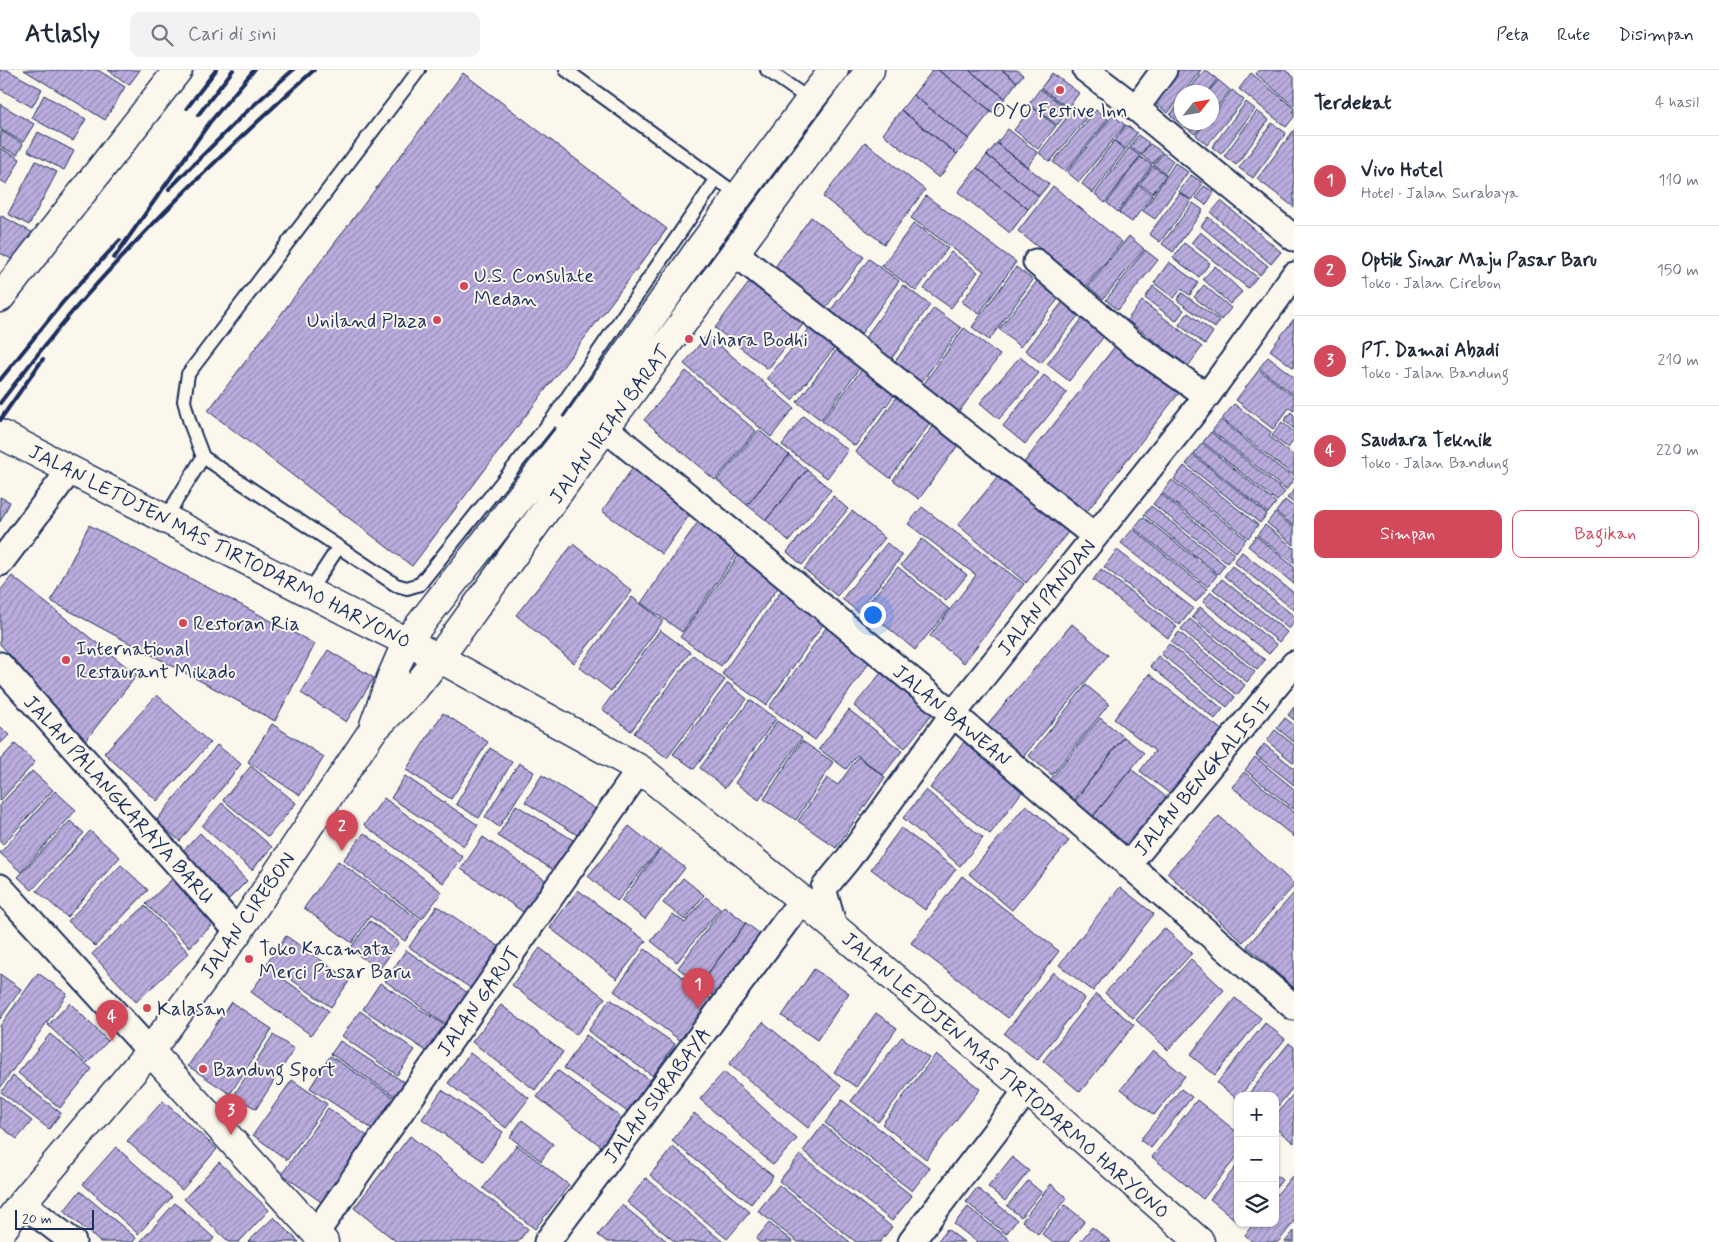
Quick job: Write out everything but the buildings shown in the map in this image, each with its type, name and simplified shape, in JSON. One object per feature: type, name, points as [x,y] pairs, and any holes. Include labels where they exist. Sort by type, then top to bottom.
[{"type":"main road","points":[[0,298],[178,70]]},
{"type":"main road","name":"JALAN IRIAN BARAT","points":[[439,658],[581,431],[700,248],[834,70]]},
{"type":"main road","name":"JALAN IRIAN BARAT","points":[[407,641],[581,431],[735,253],[870,70]]},
{"type":"main road","points":[[739,196],[764,214]]},
{"type":"main road","name":"JALAN LETDJEN MAS TIRTODARMO HARYONO","points":[[0,434],[407,641],[640,769],[802,900],[1027,1090],[1200,1242]]},
{"type":"main road","name":"JALAN CIREBON","points":[[372,730],[407,641]]},
{"type":"main road","name":"JALAN CIREBON","points":[[8,1218],[150,1051],[238,932],[372,730],[414,689],[439,658]]},
{"type":"main road","points":[[150,1051],[320,1238]]},
{"type":"street","points":[[1086,70],[1136,108],[1294,238]]},
{"type":"street","points":[[1136,108],[1164,70]]},
{"type":"street","points":[[735,253],[1095,536]]},
{"type":"street","points":[[1036,262],[1134,345],[1207,396]]},
{"type":"street","name":"JALAN PANDAN","points":[[834,927],[824,888],[848,859],[953,714],[1207,396],[1294,275]]},
{"type":"street","name":"JALAN BAWEAN","points":[[581,431],[953,714],[1294,1007]]},
{"type":"street","points":[[0,563],[70,470]]},
{"type":"street","name":"JALAN BENGKALIS II","points":[[1128,865],[1294,664]]},
{"type":"street","name":"JALAN PALANGKARAYA BARU","points":[[0,665],[238,932]]},
{"type":"street","name":"JALAN GARUT","points":[[320,1238],[640,769]]},
{"type":"street","points":[[0,887],[150,1051]]},
{"type":"street","name":"JALAN SURABAYA","points":[[547,1242],[802,900]]},
{"type":"street","points":[[912,1242],[1027,1090]]},
{"type":"street","points":[[8,1218],[73,1242]]},
{"type":"lane","points":[[418,70],[188,374],[184,401],[203,458],[396,585],[406,588],[420,584],[581,431],[716,180]]},
{"type":"lane","points":[[566,70],[739,196]]},
{"type":"lane","points":[[767,70],[810,100]]},
{"type":"lane","points":[[165,518],[203,458]]},
{"type":"lane","points":[[309,592],[338,548]]},
{"type":"railway","points":[[187,108],[216,70]]},
{"type":"railway","points":[[198,115],[233,70]]},
{"type":"railway","points":[[114,258],[210,122],[254,70]]},
{"type":"railway","points":[[169,189],[244,114],[293,70]]},
{"type":"railway","points":[[0,403],[64,322],[130,248],[220,157],[314,70]]},
{"type":"railway","points":[[0,380],[63,302],[120,240]]},
{"type":"railway","points":[[0,420],[43,359]]},
{"type":"place","name":"OYO Festive Inn","points":[[1060,90]]},
{"type":"place","name":"U.S. Consulate Medan","points":[[464,286]]},
{"type":"place","name":"Uniland Plaza","points":[[437,320]]},
{"type":"place","name":"Vihara Bodhi","points":[[689,339]]},
{"type":"place","name":"Restoran Ria","points":[[183,623]]},
{"type":"place","name":"International Restaurant Mikado","points":[[66,660]]},
{"type":"place","name":"Optik Sinar Maju Pasar Baru","points":[[342,851]]},
{"type":"place","name":"Toko Kacamata Merci Pasar Baru","points":[[249,959]]},
{"type":"place","name":"Kalasan","points":[[147,1008]]},
{"type":"place","name":"Vivo Hotel","points":[[698,1009]]},
{"type":"place","name":"Saudara Teknik","points":[[112,1041]]},
{"type":"place","name":"Bandung Sport","points":[[203,1069]]},
{"type":"place","name":"PT. Damai Abadi","points":[[231,1135]]}]
